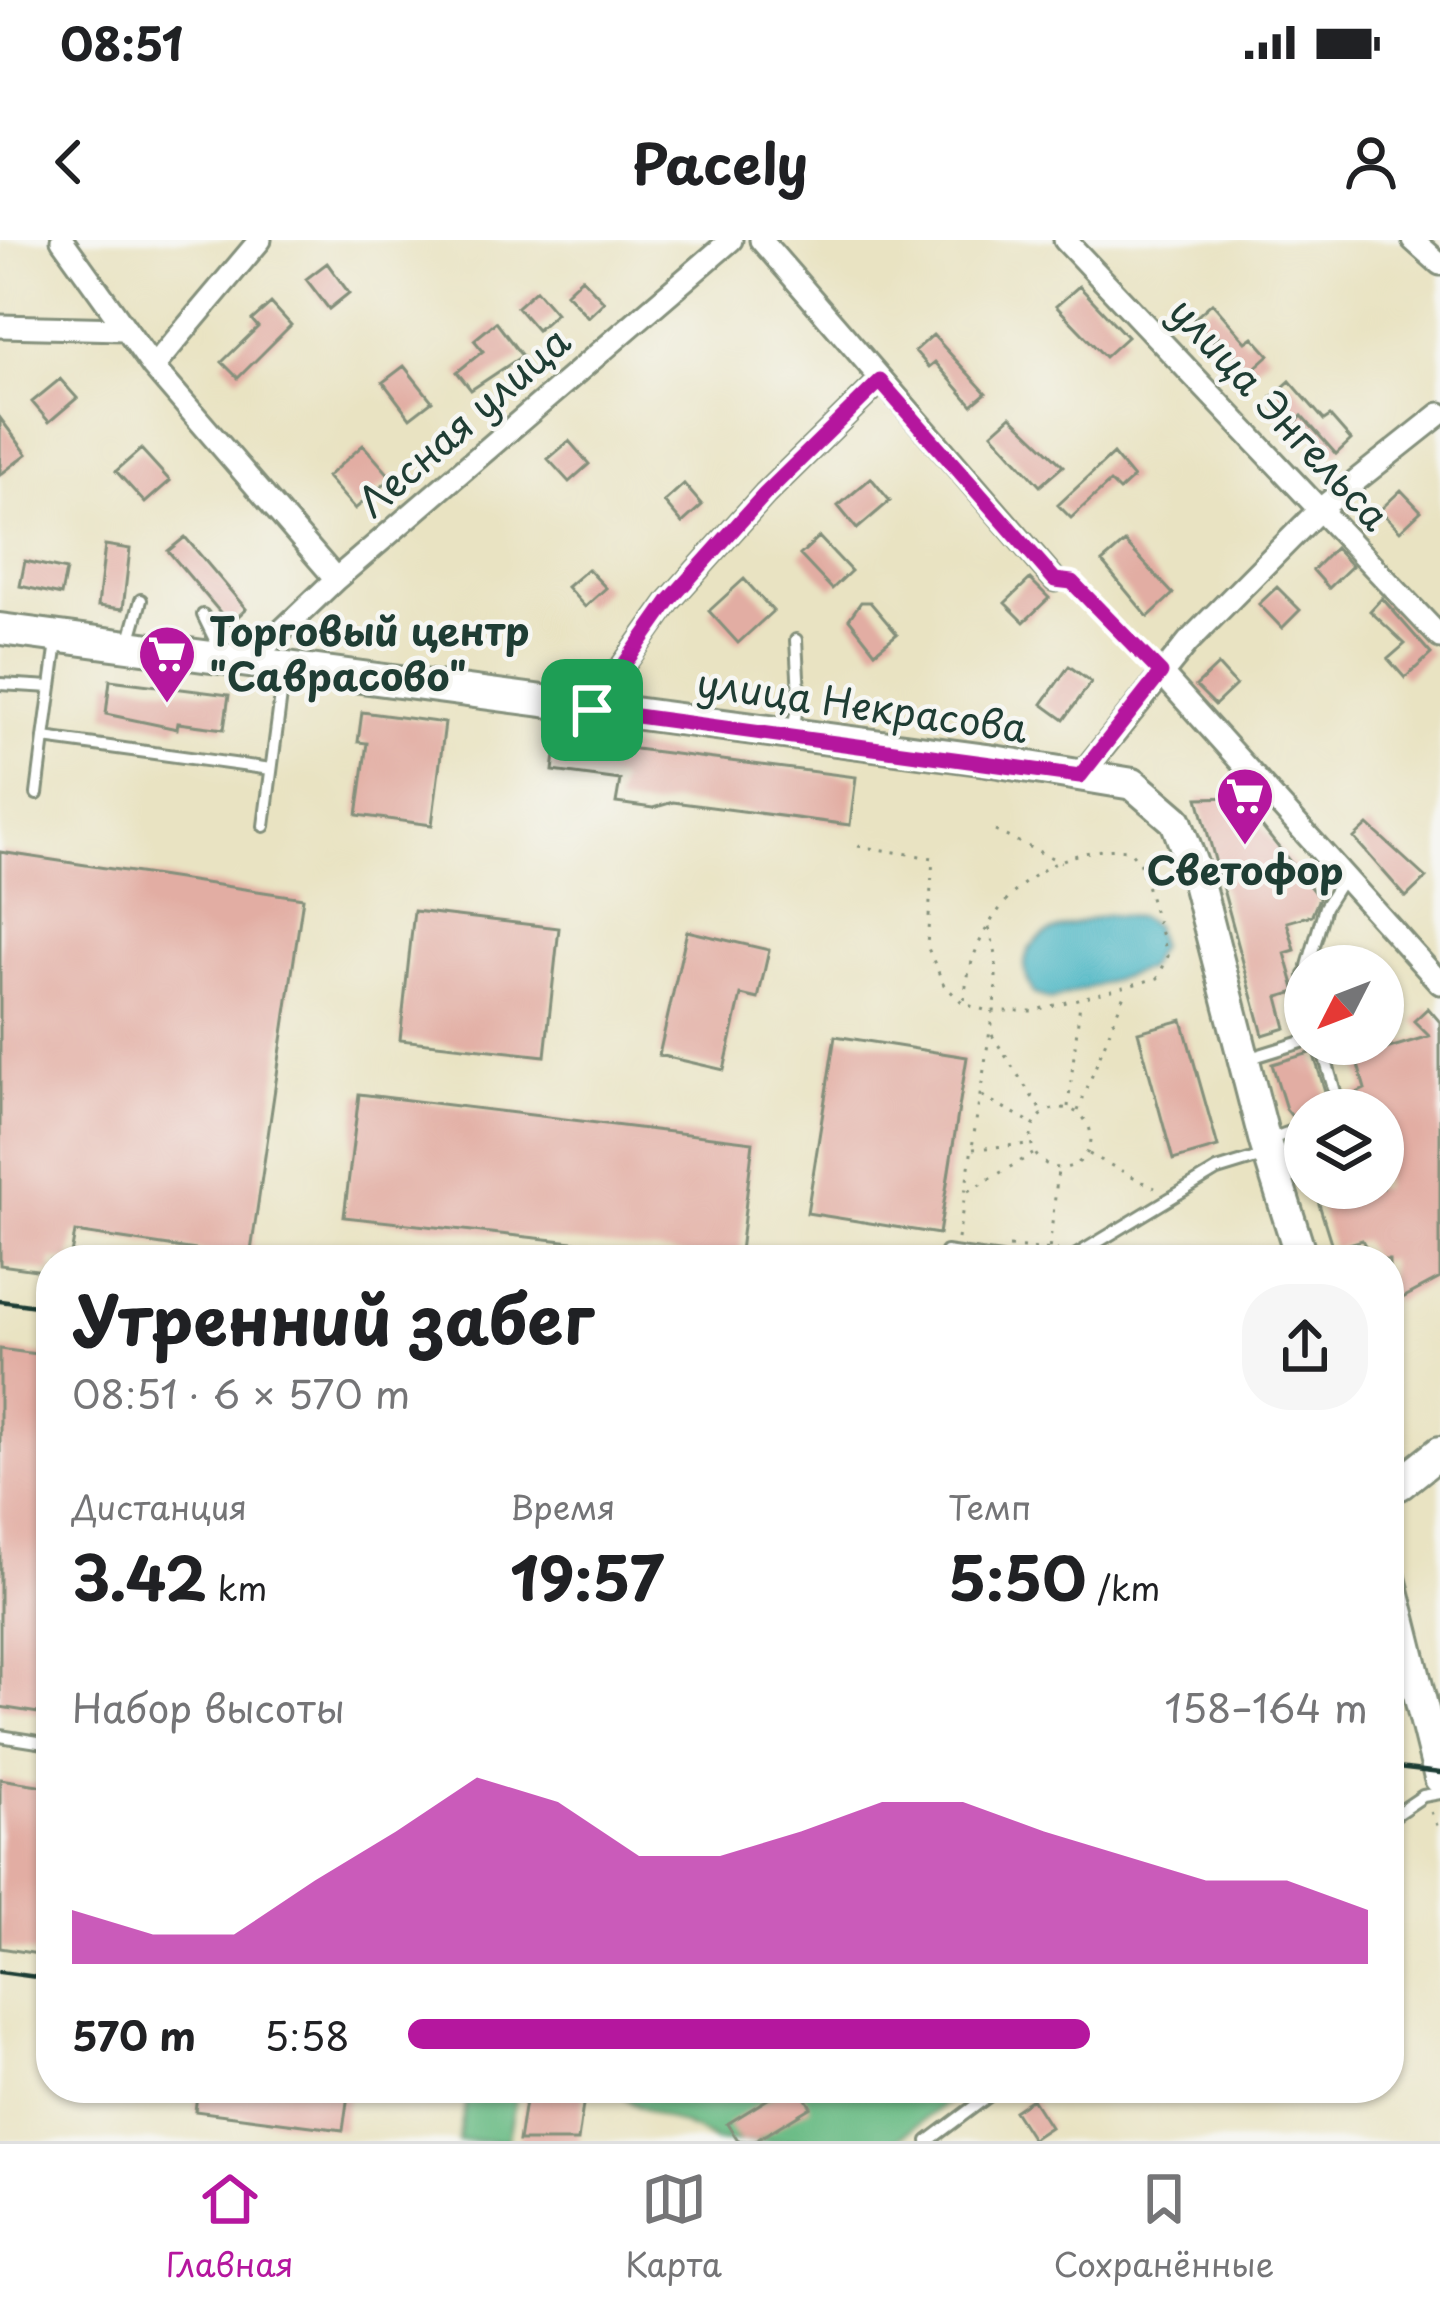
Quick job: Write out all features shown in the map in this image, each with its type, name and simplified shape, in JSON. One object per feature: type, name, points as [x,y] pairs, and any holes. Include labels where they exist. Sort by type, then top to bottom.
[{"type":"street","points":[[62,240],[153,367],[335,579]]},
{"type":"street","points":[[153,367],[260,240]]},
{"type":"street","name":"Лесная улица","points":[[234,662],[731,240]]},
{"type":"street","points":[[761,240],[1055,580]]},
{"type":"street","name":"улица Энгельса","points":[[1065,240],[1440,637]]},
{"type":"street","points":[[1413,240],[1440,263]]},
{"type":"street","points":[[0,326],[123,329]]},
{"type":"street","points":[[592,710],[669,601],[765,494],[880,381]]},
{"type":"street","points":[[1080,776],[1161,673],[1319,510],[1440,414]]},
{"type":"street","name":"улица Некрасова","points":[[0,629],[1133,784],[1176,821],[1196,875],[1244,1060],[1276,1142],[1299,1245]]},
{"type":"street","points":[[1161,673],[1440,983]]},
{"type":"street","points":[[1404,1481],[1440,1452]]},
{"type":"street","points":[[1404,1627],[1433,1729],[1440,1778]]},
{"type":"lane","points":[[128,647],[141,600]]},
{"type":"lane","points":[[202,615],[234,662]]},
{"type":"lane","points":[[37,794],[57,637]]},
{"type":"lane","points":[[793,735],[799,694],[796,640]]},
{"type":"lane","points":[[264,826],[284,668]]},
{"type":"lane","points":[[0,684],[51,687]]},
{"type":"lane","points":[[44,739],[271,769]]},
{"type":"lane","points":[[1314,945],[1325,907],[1344,877]]},
{"type":"lane","points":[[1244,1060],[1284,1048]]},
{"type":"lane","points":[[1092,1245],[1217,1170],[1276,1142]]},
{"type":"lane","points":[[0,1736],[36,1742]]},
{"type":"lane","points":[[1404,1809],[1424,1796],[1440,1793]]},
{"type":"lane","points":[[928,2141],[979,2103]]},
{"type":"path","points":[[1055,580],[1072,582],[1161,673]]},
{"type":"path","points":[[995,831],[1063,862]]},
{"type":"path","points":[[858,846],[933,858],[927,946],[944,985],[964,1004],[993,1011],[1031,1011],[1158,978],[1168,956],[1138,862],[1129,850],[1112,848],[1024,880],[988,923],[965,980],[964,1004]]},
{"type":"path","points":[[978,1242],[957,1238],[993,1011],[996,955],[988,923]]},
{"type":"path","points":[[1077,1113],[1127,988]]},
{"type":"path","points":[[1068,1109],[1081,1000]]},
{"type":"path","points":[[990,1032],[1043,1113]]},
{"type":"path","points":[[980,1095],[1034,1124]]},
{"type":"path","points":[[1068,1109],[1089,1128],[1088,1153],[1073,1166],[1058,1169],[1034,1153],[1034,1124],[1043,1113],[1068,1109]]},
{"type":"path","points":[[971,1149],[1031,1144]]},
{"type":"path","points":[[965,1192],[1034,1153]]},
{"type":"path","points":[[1088,1153],[1171,1196]]},
{"type":"path","points":[[1049,1245],[1058,1169]]},
{"type":"path","points":[[1063,1245],[1076,1239]]},
{"type":"green space","points":[[466,2103],[515,2103],[507,2141],[458,2141]]},
{"type":"green space","points":[[634,2103],[946,2103],[895,2141],[716,2141]]},
{"type":"water","points":[[1107,915],[1139,917],[1154,926],[1159,946],[1146,969],[1051,1000],[1034,994],[1026,974],[1032,945],[1058,929]]},
{"type":"building","points":[[327,263],[349,293],[329,309],[306,279]]},
{"type":"building","points":[[582,278],[604,302],[588,317],[566,293]]},
{"type":"building","points":[[1079,286],[1127,337],[1105,357],[1056,306]]},
{"type":"building","points":[[536,290],[556,313],[537,330],[517,307]]},
{"type":"building","points":[[271,303],[291,325],[238,378],[222,362],[258,327],[252,320]]},
{"type":"building","points":[[1212,303],[1246,342],[1253,337],[1269,355],[1250,372],[1218,336],[1213,341],[1194,319]]},
{"type":"building","points":[[496,322],[522,356],[471,390],[457,372],[483,351],[474,340]]},
{"type":"building","points":[[933,335],[986,393],[972,405],[935,362],[929,367],[915,351]]},
{"type":"building","points":[[404,366],[432,401],[410,418],[383,382]]},
{"type":"building","points":[[60,379],[77,398],[49,422],[32,402]]},
{"type":"building","points":[[1290,381],[1324,420],[1330,416],[1351,440],[1336,454],[1302,416],[1295,423],[1272,397]]},
{"type":"building","points":[[1011,416],[1063,466],[1040,486],[992,433]]},
{"type":"building","points":[[0,418],[27,454],[0,475]]},
{"type":"building","points":[[569,441],[589,464],[569,482],[548,459]]},
{"type":"building","points":[[363,445],[392,478],[355,509],[327,477]]},
{"type":"building","points":[[141,449],[170,481],[145,503],[116,471]]},
{"type":"building","points":[[1113,454],[1133,478],[1119,491],[1110,482],[1071,518],[1058,505]]},
{"type":"building","points":[[871,478],[890,501],[857,529],[838,506]]},
{"type":"building","points":[[684,484],[702,505],[682,523],[664,502]]},
{"type":"building","points":[[1401,490],[1421,511],[1400,531],[1380,510]]},
{"type":"building","points":[[185,537],[246,609],[230,624],[168,551]]},
{"type":"building","points":[[819,537],[851,571],[832,589],[800,555]]},
{"type":"building","points":[[1125,542],[1173,594],[1148,617],[1102,562]]},
{"type":"building","points":[[105,545],[130,549],[123,609],[98,606]]},
{"type":"building","points":[[1335,548],[1352,566],[1329,588],[1313,570]]},
{"type":"building","points":[[25,561],[66,570],[61,595],[20,586]]},
{"type":"building","points":[[588,569],[606,588],[585,607],[567,587]]},
{"type":"building","points":[[744,579],[773,611],[738,643],[709,611]]},
{"type":"building","points":[[1030,579],[1049,598],[1024,622],[1005,603]]},
{"type":"building","points":[[1277,587],[1300,610],[1282,628],[1259,604]]},
{"type":"building","points":[[1382,598],[1431,654],[1405,678],[1388,659],[1405,644],[1370,611]]},
{"type":"building","points":[[861,602],[870,602],[897,634],[875,652],[849,619]]},
{"type":"building","points":[[1218,665],[1236,685],[1215,705],[1196,686]]},
{"type":"building","points":[[1069,666],[1091,682],[1064,720],[1042,704]]},
{"type":"building","name":"Торговый центр \"Саврасово\"","points":[[110,680],[229,695],[224,729],[178,723],[177,729],[106,714]]},
{"type":"building","points":[[362,712],[445,723],[432,825],[357,815],[367,743],[358,742]]},
{"type":"building","points":[[557,739],[856,777],[850,825],[673,802],[653,808],[616,803],[620,780],[553,771]]},
{"type":"building","name":"Светофор","points":[[1238,797],[1319,898],[1312,915],[1287,922],[1294,945],[1284,945],[1284,995],[1278,997],[1284,1029],[1263,1035],[1198,798]]},
{"type":"building","points":[[1368,825],[1426,878],[1406,897],[1354,838]]},
{"type":"building","points":[[0,852],[303,898],[252,1245],[162,1245],[75,1232],[73,1245],[36,1245],[36,1270],[0,1265]]},
{"type":"building","points":[[414,911],[559,928],[545,1056],[400,1040]]},
{"type":"building","points":[[687,931],[769,950],[758,999],[741,995],[724,1070],[659,1055]]},
{"type":"building","points":[[1428,1008],[1440,1022],[1440,1278],[1404,1297],[1404,1245],[1365,1245],[1362,1240],[1332,1245],[1321,1209],[1404,1209],[1404,1089],[1365,1089],[1358,1065],[1404,1065],[1404,1044],[1429,1036],[1414,1021]]},
{"type":"building","points":[[1182,1020],[1218,1147],[1173,1160],[1138,1032]]},
{"type":"building","points":[[835,1036],[967,1057],[939,1234],[807,1213]]},
{"type":"building","points":[[1284,1060],[1284,1065],[1317,1065],[1324,1089],[1284,1089],[1284,1103],[1272,1064]]},
{"type":"building","points":[[359,1094],[753,1142],[741,1245],[601,1245],[344,1217]]},
{"type":"building","points":[[0,1349],[36,1354],[36,1713],[0,1707]]},
{"type":"building","points":[[0,1779],[36,1785],[36,1954],[0,1948]]},
{"type":"building","points":[[196,2103],[347,2103],[343,2130],[195,2111]]},
{"type":"building","points":[[525,2103],[583,2103],[578,2141],[519,2141]]},
{"type":"building","points":[[761,2103],[808,2103],[811,2107],[755,2141],[738,2141],[727,2124]]},
{"type":"building","points":[[1035,2103],[1050,2127],[1032,2139],[1014,2111]]},
{"type":"railway","points":[[0,1301],[36,1306]]},
{"type":"railway","points":[[1404,1769],[1440,1773]]},
{"type":"railway","points":[[0,1972],[36,1977]]},
{"type":"place","name":"Торговый центр \"Саврасово\"","points":[[167,705]]},
{"type":"place","name":"Светофор","points":[[1245,847]]},
{"type":"route","points":[[880,381],[1055,580],[1072,582],[1161,673],[1080,776],[592,710],[669,601],[765,494],[880,381]]}]
